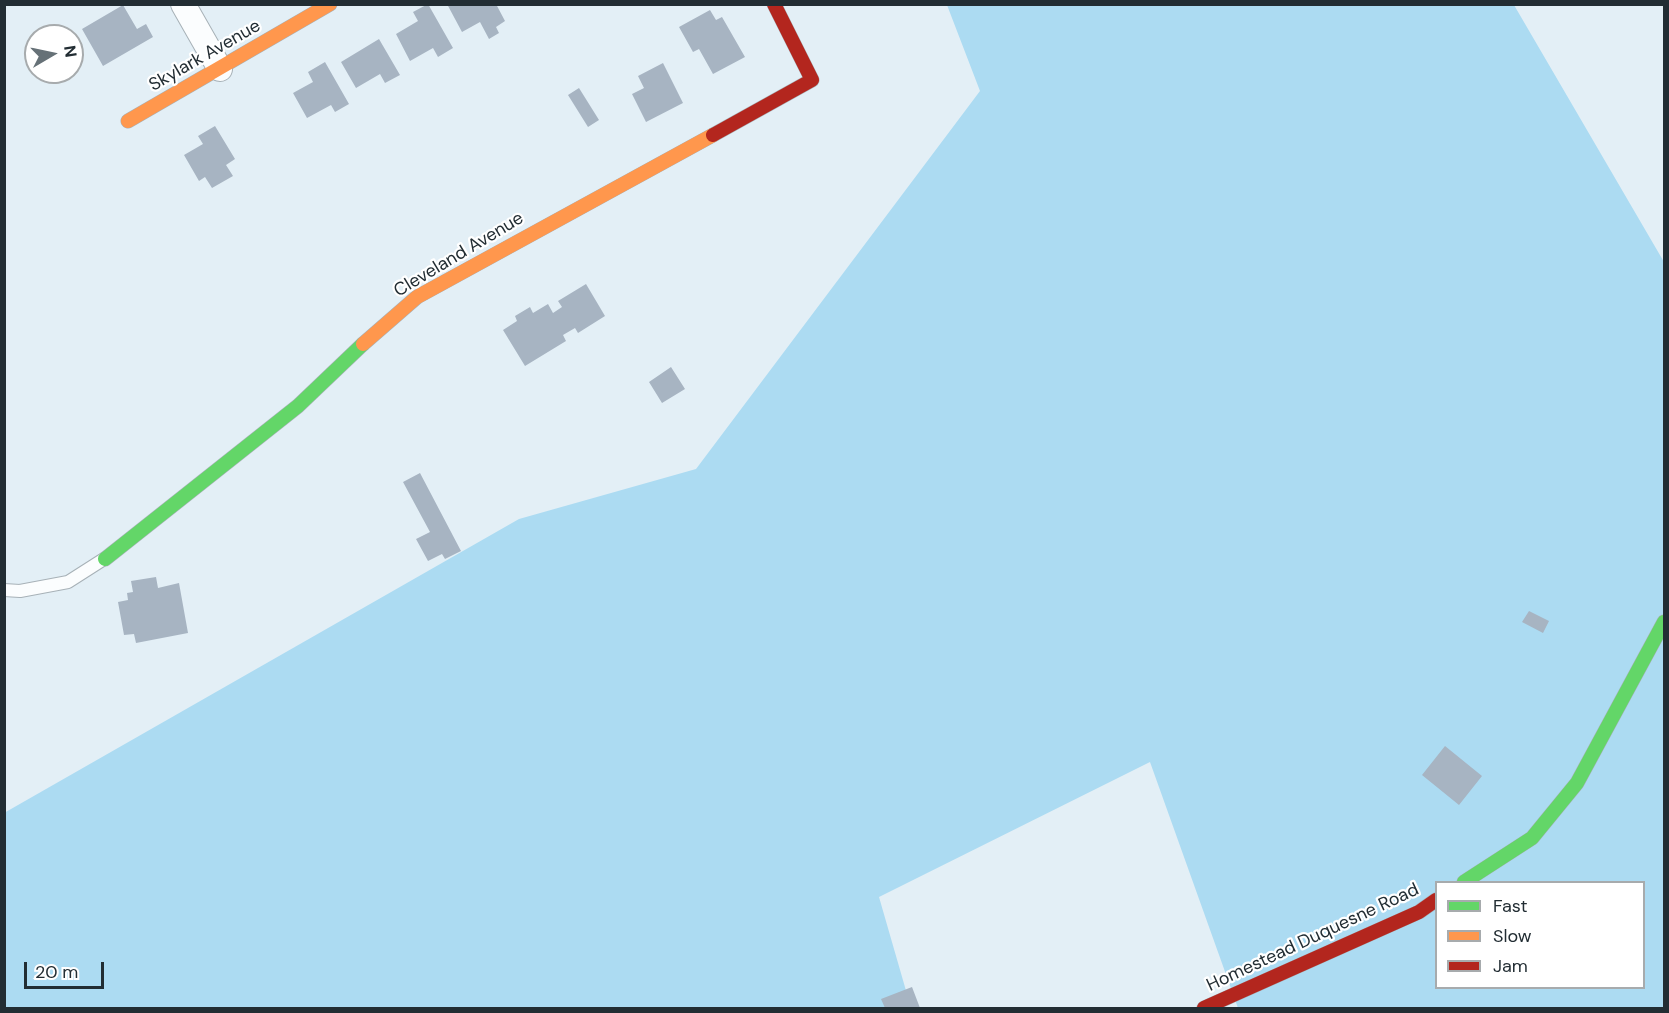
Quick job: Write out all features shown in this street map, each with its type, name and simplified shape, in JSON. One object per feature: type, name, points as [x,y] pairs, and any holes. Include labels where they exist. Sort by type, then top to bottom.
[{"type":"street","points":[[183,4],[220,69]]},
{"type":"street","name":"Skylark Avenue","points":[[128,121],[330,4]]},
{"type":"street","name":"Cleveland Avenue","points":[[105,559],[298,406],[386,322],[417,297],[812,80],[774,4]]},
{"type":"street","points":[[1466,881],[1532,838],[1577,783],[1665,622]]},
{"type":"street","name":"Homestead Duquesne Road","points":[[1204,1008],[1419,912],[1435,901]]},
{"type":"lane","points":[[4,590],[20,591],[68,582],[105,559]]},
{"type":"shaded area","points":[[947,5],[1514,5],[1664,262],[1664,1008],[1238,1008],[1150,762],[879,897],[911,1008],[5,1008],[4,813],[519,519],[696,469],[980,91]]},
{"type":"building","points":[[428,4],[453,48],[438,57],[433,48],[410,61],[396,34],[418,21],[413,12]]},
{"type":"building","points":[[447,4],[496,4],[505,21],[496,27],[499,33],[489,39],[480,22],[462,32]]},
{"type":"building","points":[[123,5],[137,29],[146,24],[153,37],[103,66],[84,33],[84,28]]},
{"type":"building","points":[[710,10],[716,20],[722,17],[745,57],[713,74],[699,49],[693,52],[679,27]]},
{"type":"building","points":[[379,39],[400,75],[385,83],[380,74],[356,88],[341,62]]},
{"type":"building","points":[[325,62],[349,104],[335,112],[331,105],[307,118],[293,93],[313,82],[308,72]]},
{"type":"building","points":[[663,63],[683,103],[646,122],[632,94],[644,88],[638,76]]},
{"type":"building","points":[[579,88],[599,120],[588,127],[568,95]]},
{"type":"building","points":[[215,126],[235,159],[226,165],[233,176],[212,188],[205,177],[199,181],[184,155],[203,144],[198,136]]},
{"type":"building","points":[[586,284],[605,316],[578,333],[575,328],[563,335],[566,341],[525,366],[503,330],[517,321],[515,316],[530,307],[533,313],[548,304],[553,313],[562,307],[558,301]]},
{"type":"building","points":[[671,367],[685,389],[662,403],[649,382]]},
{"type":"building","points":[[420,473],[461,551],[445,559],[442,554],[428,561],[416,539],[430,532],[403,482]]},
{"type":"building","points":[[156,577],[158,588],[179,583],[188,633],[136,643],[134,634],[124,635],[118,602],[128,600],[127,593],[133,592],[131,581]]},
{"type":"building","points":[[1529,611],[1549,621],[1543,633],[1522,622]]},
{"type":"building","points":[[1445,746],[1482,776],[1459,805],[1422,775]]},
{"type":"building","points":[[912,987],[920,1008],[885,1008],[881,999]]},
{"type":"traffic: fast","points":[[105,559],[298,406],[363,344]]},
{"type":"traffic: fast","points":[[1466,881],[1532,838],[1577,783],[1664,622]]},
{"type":"traffic: slow","points":[[128,121],[330,4]]},
{"type":"traffic: slow","points":[[363,344],[417,297],[713,135]]},
{"type":"traffic: jam","points":[[713,135],[812,80],[774,4]]},
{"type":"traffic: jam","points":[[1204,1008],[1419,912],[1435,901]]}]
